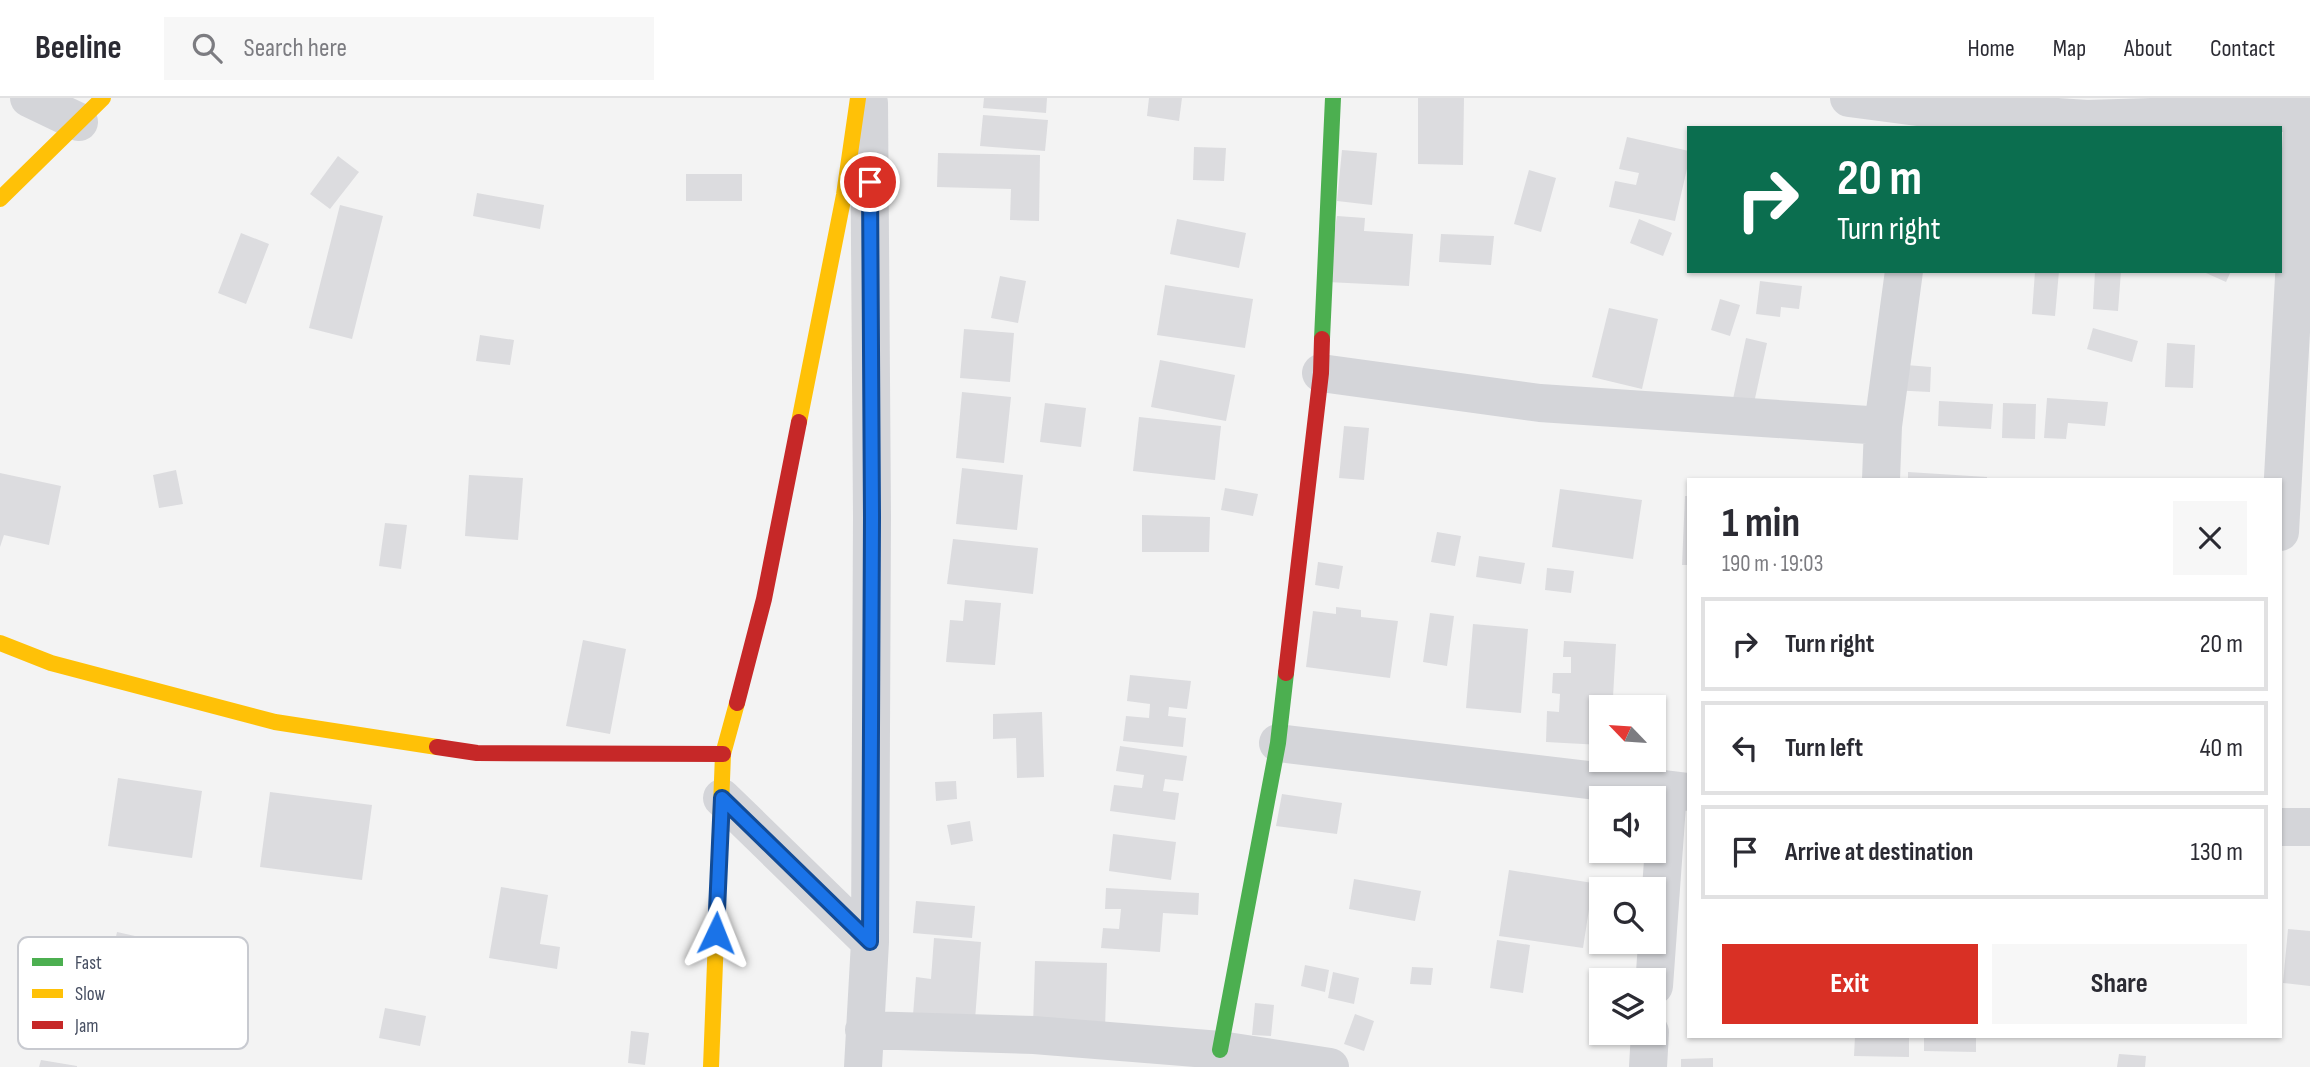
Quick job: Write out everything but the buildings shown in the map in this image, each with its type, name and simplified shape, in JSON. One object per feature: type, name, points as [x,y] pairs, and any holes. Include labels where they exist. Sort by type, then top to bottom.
[{"type":"street","points":[[29,98],[91,110]]},
{"type":"street","points":[[711,1067],[723,754],[764,599],[844,195],[858,98]]},
{"type":"street","points":[[869,98],[872,503],[870,942],[864,1049],[1034,1035],[1220,1050],[1330,1067]]},
{"type":"street","points":[[1220,1050],[1278,743],[1321,373],[1333,98]]},
{"type":"street","points":[[1849,98],[1924,118],[2087,119],[2306,112],[2282,500]]},
{"type":"street","points":[[0,198],[91,110]]},
{"type":"street","points":[[1881,478],[1883,426],[1903,273]]},
{"type":"street","points":[[1321,373],[1540,403],[1883,426]]},
{"type":"street","points":[[0,643],[51,663],[275,722],[450,749],[477,753],[723,754]]},
{"type":"street","points":[[1278,743],[1678,792],[1656,968]]},
{"type":"street","points":[[722,798],[870,942]]},
{"type":"street","points":[[2282,827],[2310,827]]},
{"type":"street","points":[[1648,1067],[1649,1045]]},
{"type":"traffic: fast","points":[[1322,339],[1333,98]]},
{"type":"traffic: fast","points":[[1220,1050],[1278,743],[1286,673]]},
{"type":"traffic: slow","points":[[0,199],[103,98]]},
{"type":"traffic: slow","points":[[799,422],[844,195],[858,98]]},
{"type":"traffic: slow","points":[[0,643],[51,663],[275,722],[437,747]]},
{"type":"traffic: slow","points":[[711,1067],[723,754],[737,703]]},
{"type":"traffic: jam","points":[[1286,673],[1321,373],[1322,339]]},
{"type":"traffic: jam","points":[[737,703],[764,599],[799,422]]},
{"type":"traffic: jam","points":[[437,747],[477,753],[723,754]]},
{"type":"route","points":[[716,933],[722,798],[870,942],[870,182]]}]
